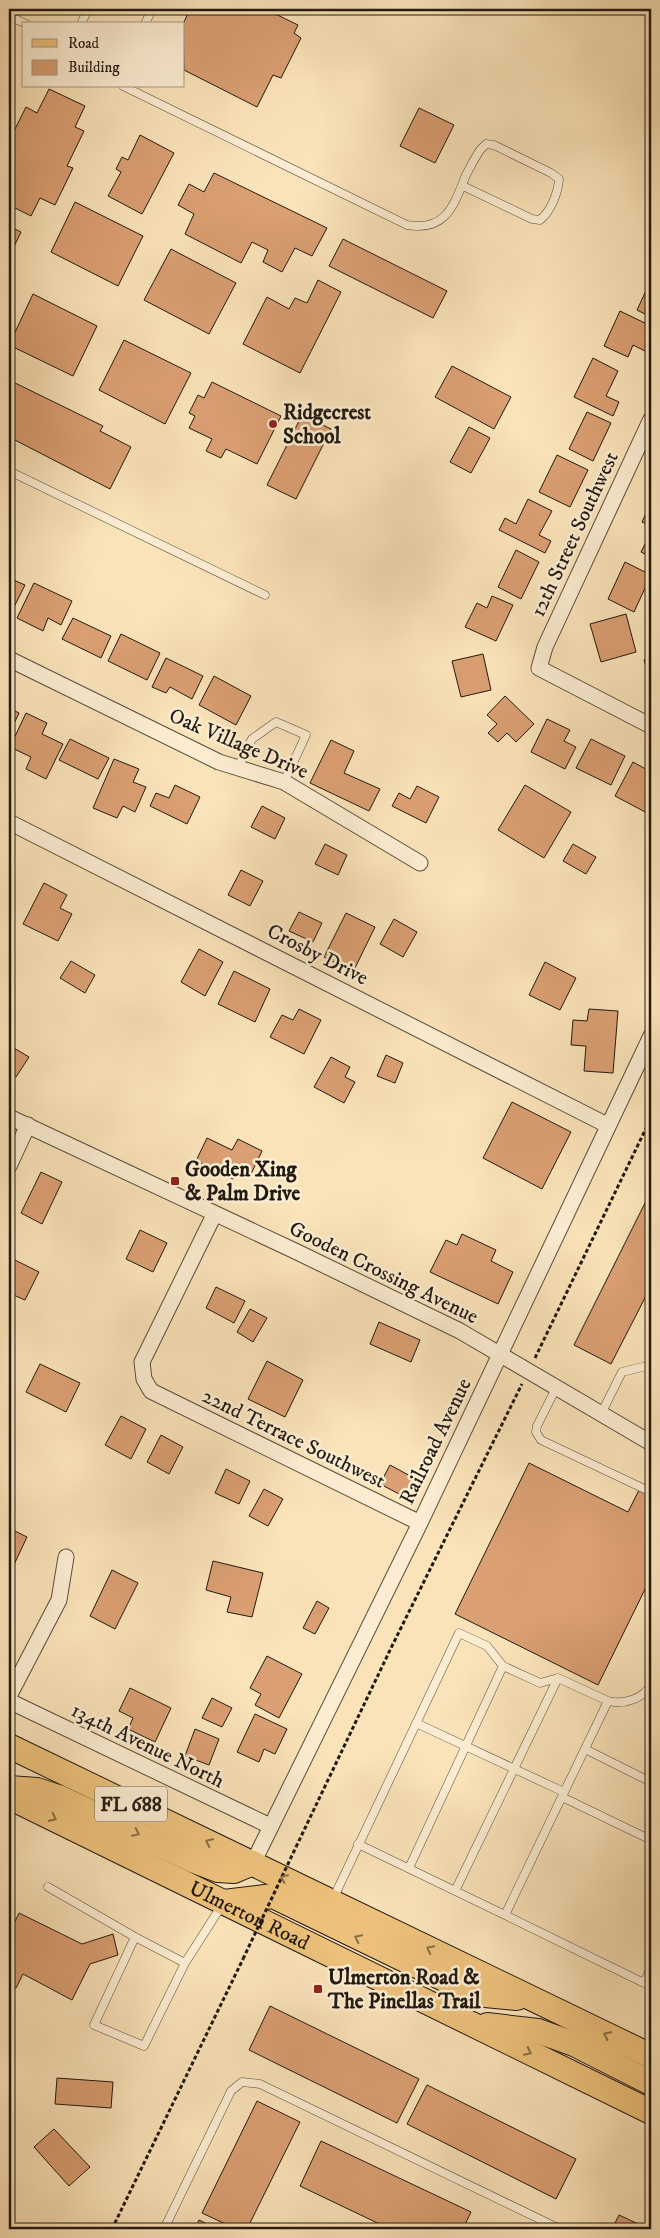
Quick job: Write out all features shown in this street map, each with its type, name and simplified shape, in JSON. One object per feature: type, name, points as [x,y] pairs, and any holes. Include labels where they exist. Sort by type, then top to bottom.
[{"type":"main road","name":"FL 688","points":[[9,1746],[651,2056]]},
{"type":"main road","points":[[9,1762],[53,1767]]},
{"type":"main road","points":[[9,1788],[37,1790],[61,1798],[192,1860],[218,1870],[234,1872],[252,1863]]},
{"type":"main road","name":"Ulmerton Road","points":[[9,1797],[651,2112]]},
{"type":"main road","points":[[224,1902],[272,1896],[475,1994],[534,2000]]},
{"type":"main road","points":[[470,2024],[538,2031],[574,2044],[651,2083]]},
{"type":"street","name":"12th Street Southwest","points":[[651,419],[545,647],[540,668],[651,726]]},
{"type":"street","name":"Oak Village Drive","points":[[9,659],[219,762],[284,782],[420,863]]},
{"type":"street","name":"Crosby Drive","points":[[9,822],[607,1125]]},
{"type":"street","name":"Railroad Avenue","points":[[252,1863],[420,1523],[607,1125],[651,1036]]},
{"type":"street","name":"Gooden Crossing Avenue","points":[[9,1118],[28,1125],[460,1331],[651,1443]]},
{"type":"street","points":[[9,1166],[28,1125]]},
{"type":"street","name":"22nd Terrace Southwest","points":[[214,1215],[142,1362],[144,1379],[151,1390],[420,1523]]},
{"type":"street","points":[[9,1696],[59,1600],[66,1557]]},
{"type":"street","name":"134th Avenue North","points":[[9,1701],[270,1826]]},
{"type":"lane","points":[[82,22],[88,9]]},
{"type":"lane","points":[[146,22],[152,9]]},
{"type":"lane","points":[[9,16],[22,22]]},
{"type":"lane","points":[[128,88],[408,225],[421,228],[443,219],[453,207],[466,175],[480,150],[486,144],[551,173],[559,179],[558,189],[546,215],[540,220],[532,219],[463,186]]},
{"type":"lane","points":[[9,471],[265,595]]},
{"type":"lane","points":[[238,767],[252,739],[276,722],[306,735],[284,782]]},
{"type":"lane","points":[[601,1414],[622,1372],[651,1365]]},
{"type":"lane","points":[[556,1388],[537,1426],[536,1432],[541,1440],[651,1492]]},
{"type":"lane","points":[[332,1902],[459,1633],[487,1646],[503,1666],[540,1683],[558,1678],[608,1701],[619,1704],[647,1693],[651,1685]]},
{"type":"lane","points":[[409,1868],[503,1666]]},
{"type":"lane","points":[[455,1891],[558,1678]]},
{"type":"lane","points":[[505,1915],[608,1701]]},
{"type":"lane","points":[[416,1723],[514,1769],[651,1840]]},
{"type":"lane","points":[[585,1749],[651,1782]]},
{"type":"lane","points":[[358,1844],[644,1983],[651,1968]]},
{"type":"lane","points":[[48,1887],[135,1937],[185,1962]]},
{"type":"lane","points":[[135,1937],[94,2024],[144,2046],[185,1962],[224,1902]]},
{"type":"lane","points":[[164,2229],[231,2091],[242,2082],[260,2084],[560,2229]]},
{"type":"path","points":[[112,2229],[156,2142],[391,1648]]},
{"type":"building","points":[[190,9],[265,9],[298,25],[294,33],[301,38],[281,78],[273,75],[257,107],[185,71],[184,22]]},
{"type":"building","points":[[49,89],[85,106],[75,127],[84,131],[67,166],[73,168],[55,205],[40,198],[31,216],[9,205],[9,141],[26,107],[37,113]]},
{"type":"building","points":[[419,108],[454,125],[435,163],[400,146]]},
{"type":"building","points":[[140,135],[174,153],[142,214],[108,196],[121,172],[116,169],[122,157],[128,160]]},
{"type":"building","points":[[214,173],[327,228],[312,256],[295,248],[282,272],[263,262],[268,250],[252,242],[241,263],[185,234],[194,214],[178,205],[189,184],[204,192]]},
{"type":"building","points":[[75,202],[143,236],[118,286],[51,252]]},
{"type":"building","points":[[9,226],[21,232],[9,257]]},
{"type":"building","points":[[343,239],[447,291],[433,318],[329,266]]},
{"type":"building","points":[[171,249],[236,283],[209,334],[144,300]]},
{"type":"building","points":[[318,280],[341,292],[300,373],[243,344],[267,297],[289,309],[295,298],[307,303]]},
{"type":"building","points":[[651,280],[651,317],[637,310]]},
{"type":"building","points":[[33,294],[97,326],[73,376],[9,345]]},
{"type":"building","points":[[620,311],[651,326],[651,337],[645,351],[633,345],[628,357],[604,346]]},
{"type":"building","points":[[124,340],[191,373],[165,424],[99,390]]},
{"type":"building","points":[[593,358],[618,371],[606,396],[619,402],[613,416],[574,397]]},
{"type":"building","points":[[452,366],[511,397],[494,429],[435,397]]},
{"type":"building","points":[[9,380],[103,426],[100,431],[131,447],[110,489],[9,437]]},
{"type":"building","points":[[212,382],[281,416],[257,464],[226,449],[221,458],[206,451],[212,439],[189,428],[195,416],[189,413],[198,395],[204,398]]},
{"type":"building","points":[[587,412],[611,423],[593,461],[569,449]]},
{"type":"building","points":[[302,415],[331,429],[296,499],[267,485]]},
{"type":"building","points":[[469,427],[490,438],[471,473],[450,462]]},
{"type":"building","points":[[557,455],[588,470],[570,507],[539,492]]},
{"type":"building","points":[[528,499],[552,511],[539,535],[551,541],[545,553],[499,530],[505,518],[516,524]]},
{"type":"building","points":[[648,509],[651,511],[651,526],[642,522]]},
{"type":"building","points":[[651,532],[651,557],[641,552]]},
{"type":"building","points":[[516,550],[539,562],[521,599],[498,587]]},
{"type":"building","points":[[625,562],[651,575],[634,612],[608,599]]},
{"type":"building","points":[[9,578],[25,585],[11,613],[9,612]]},
{"type":"building","points":[[34,583],[72,601],[61,625],[48,618],[43,631],[17,618]]},
{"type":"building","points":[[492,596],[513,605],[496,641],[465,627],[477,603],[487,608]]},
{"type":"building","points":[[626,614],[636,652],[601,662],[590,624]]},
{"type":"building","points":[[73,618],[111,636],[101,658],[62,639]]},
{"type":"building","points":[[121,634],[160,653],[147,680],[108,661]]},
{"type":"building","points":[[483,654],[491,690],[461,697],[452,661]]},
{"type":"building","points":[[651,657],[651,679],[644,660]]},
{"type":"building","points":[[166,658],[203,676],[192,699],[170,687],[166,693],[152,687]]},
{"type":"building","points":[[214,676],[251,696],[236,725],[199,705]]},
{"type":"building","points":[[505,696],[534,724],[516,742],[507,733],[498,742],[488,733],[497,724],[487,715]]},
{"type":"building","points":[[9,708],[19,713],[9,734]]},
{"type":"building","points":[[26,713],[47,723],[42,734],[63,744],[46,779],[26,769],[31,757],[10,747]]},
{"type":"building","points":[[547,719],[570,730],[564,741],[576,747],[565,769],[531,752]]},
{"type":"building","points":[[70,739],[109,758],[98,779],[59,760]]},
{"type":"building","points":[[591,739],[625,756],[611,785],[576,768]]},
{"type":"building","points":[[331,740],[354,751],[344,773],[380,789],[369,811],[310,783]]},
{"type":"building","points":[[114,759],[139,769],[133,782],[146,787],[135,812],[123,806],[117,818],[93,808]]},
{"type":"building","points":[[633,762],[651,772],[651,810],[649,814],[615,796]]},
{"type":"building","points":[[175,785],[200,797],[187,824],[150,806],[156,793],[169,798]]},
{"type":"building","points":[[525,785],[571,812],[544,858],[498,830]]},
{"type":"building","points":[[417,786],[439,797],[426,823],[392,806],[399,793],[410,799]]},
{"type":"building","points":[[262,806],[285,818],[275,839],[251,827]]},
{"type":"building","points":[[325,844],[347,855],[338,875],[315,864]]},
{"type":"building","points":[[573,844],[596,857],[586,874],[563,861]]},
{"type":"building","points":[[241,870],[263,881],[250,906],[228,895]]},
{"type":"building","points":[[44,883],[67,895],[60,908],[72,914],[58,941],[23,924]]},
{"type":"building","points":[[299,912],[322,923],[313,942],[289,931]]},
{"type":"building","points":[[346,913],[375,927],[353,972],[324,957]]},
{"type":"building","points":[[394,919],[417,932],[403,957],[380,944]]},
{"type":"building","points":[[199,949],[223,962],[205,996],[181,982]]},
{"type":"building","points":[[71,961],[95,975],[85,993],[60,978]]},
{"type":"building","points":[[545,962],[576,978],[560,1010],[529,995]]},
{"type":"building","points":[[234,971],[270,989],[255,1022],[218,1004]]},
{"type":"building","points":[[299,1009],[321,1020],[304,1054],[270,1037],[282,1015],[293,1020]]},
{"type":"building","points":[[589,1009],[618,1011],[613,1073],[584,1071],[586,1046],[571,1045],[573,1020],[587,1021]]},
{"type":"building","points":[[9,1045],[29,1057],[16,1077],[9,1072]]},
{"type":"building","points":[[386,1055],[403,1063],[395,1083],[377,1076]]},
{"type":"building","points":[[331,1057],[350,1067],[345,1077],[355,1082],[344,1103],[314,1087]]},
{"type":"building","points":[[512,1102],[571,1132],[542,1189],[483,1158]]},
{"type":"building","points":[[207,1138],[232,1150],[238,1139],[262,1151],[251,1174],[239,1168],[233,1179],[196,1161]]},
{"type":"building","points":[[41,1172],[62,1182],[42,1224],[21,1213]]},
{"type":"building","points":[[651,1191],[651,1294],[648,1292],[611,1364],[574,1345]]},
{"type":"building","points":[[140,1230],[167,1243],[153,1272],[126,1259]]},
{"type":"building","points":[[462,1234],[496,1250],[491,1261],[513,1272],[498,1304],[430,1272],[446,1240],[457,1245]]},
{"type":"building","points":[[9,1257],[39,1272],[25,1300],[9,1293]]},
{"type":"building","points":[[216,1287],[245,1301],[234,1323],[206,1308]]},
{"type":"building","points":[[250,1309],[267,1318],[253,1342],[237,1332]]},
{"type":"building","points":[[379,1322],[420,1340],[411,1362],[370,1344]]},
{"type":"building","points":[[267,1361],[303,1380],[285,1417],[248,1399]]},
{"type":"building","points":[[40,1364],[80,1383],[66,1412],[26,1392]]},
{"type":"building","points":[[121,1416],[146,1429],[131,1459],[105,1445]]},
{"type":"building","points":[[161,1435],[183,1447],[169,1474],[147,1462]]},
{"type":"building","points":[[529,1463],[628,1512],[639,1490],[651,1496],[651,1577],[598,1685],[455,1614]]},
{"type":"building","points":[[390,1465],[414,1478],[405,1497],[380,1484]]},
{"type":"building","points":[[226,1469],[250,1481],[239,1504],[215,1493]]},
{"type":"building","points":[[264,1489],[283,1499],[268,1526],[249,1516]]},
{"type":"building","points":[[9,1528],[27,1537],[11,1571],[9,1570]]},
{"type":"building","points":[[213,1561],[263,1573],[252,1617],[227,1612],[231,1597],[206,1590]]},
{"type":"building","points":[[112,1570],[138,1583],[115,1629],[90,1616]]},
{"type":"building","points":[[317,1601],[329,1608],[315,1634],[303,1628]]},
{"type":"building","points":[[267,1656],[302,1674],[279,1718],[255,1705],[261,1694],[250,1688]]},
{"type":"building","points":[[130,1688],[171,1708],[155,1742],[128,1729],[133,1718],[119,1711]]},
{"type":"building","points":[[212,1698],[232,1708],[222,1727],[202,1718]]},
{"type":"building","points":[[255,1714],[287,1729],[275,1754],[264,1749],[259,1762],[237,1752]]},
{"type":"building","points":[[195,1729],[219,1739],[209,1765],[185,1756]]},
{"type":"building","points":[[19,1913],[82,1944],[113,1934],[118,1955],[90,1964],[72,2000],[23,1974],[16,1988],[9,1984],[9,1934]]},
{"type":"building","points":[[270,2006],[419,2079],[397,2123],[249,2050]]},
{"type":"building","points":[[57,2078],[113,2082],[111,2108],[55,2104]]},
{"type":"building","points":[[427,2085],[576,2159],[556,2199],[407,2124]]},
{"type":"building","points":[[257,2101],[300,2122],[247,2229],[236,2229],[202,2213]]},
{"type":"building","points":[[54,2129],[90,2167],[69,2186],[34,2147]]},
{"type":"building","points":[[321,2141],[471,2212],[463,2229],[390,2229],[300,2186]]},
{"type":"building","points":[[619,2215],[649,2229],[612,2229]]},
{"type":"building","points":[[199,2220],[217,2229],[195,2229]]},
{"type":"place","name":"Ridgecrest School","points":[[273,424]]},
{"type":"place","name":"Gooden Xing & Palm Drive","points":[[175,1181]]},
{"type":"place","name":"Ulmerton Road & The Pinellas Trail","points":[[318,1989]]}]
